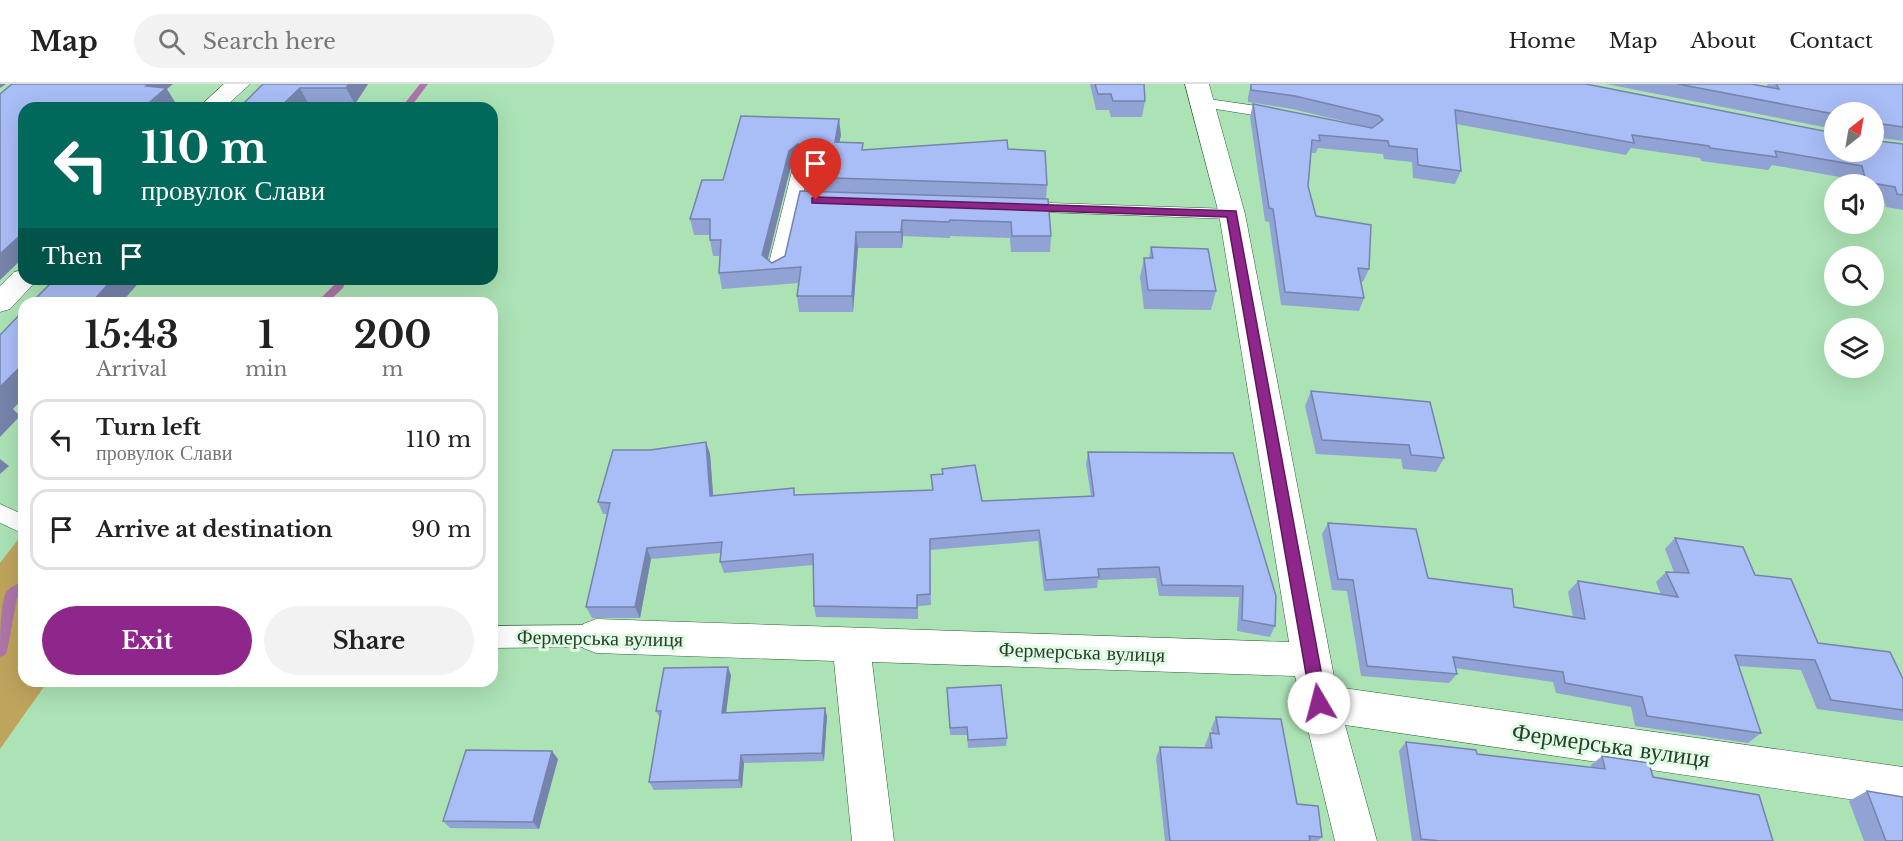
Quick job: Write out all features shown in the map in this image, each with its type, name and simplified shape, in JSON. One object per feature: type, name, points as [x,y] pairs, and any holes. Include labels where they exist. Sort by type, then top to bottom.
[{"type":"street","points":[[217,102],[238,84]]},
{"type":"street","points":[[1199,93],[1232,214],[1319,703],[1356,841]]},
{"type":"street","points":[[0,302],[18,285]]},
{"type":"street","name":"Фермерська вулиця","points":[[596,636],[1313,660]]},
{"type":"street","points":[[851,644],[873,841]]},
{"type":"street","name":"Фермерська вулиця","points":[[1319,703],[1903,786]]},
{"type":"lane","points":[[1199,93],[1290,116]]},
{"type":"lane","points":[[776,271],[801,167]]},
{"type":"lane","points":[[793,200],[840,201]]},
{"type":"lane","points":[[1007,207],[1232,214]]},
{"type":"lane","points":[[0,513],[18,522]]},
{"type":"lane","name":"Фермерська вулиця","points":[[498,637],[596,636]]},
{"type":"shaded area","points":[[18,540],[18,687],[44,687],[0,749],[0,563]]},
{"type":"building","points":[[12,84],[149,84],[146,86],[166,88],[150,102],[18,102],[18,238],[0,254],[0,94]]},
{"type":"building","points":[[263,84],[349,84],[346,88],[300,88],[285,102],[245,102]]},
{"type":"building","points":[[1095,84],[1144,84],[1145,101],[1113,101],[1111,94],[1098,94]]},
{"type":"building","points":[[1251,84],[1586,84],[1824,131],[1824,159],[1775,151],[1777,157],[1632,135],[1634,143],[1455,110],[1461,171],[1418,165],[1417,149],[1389,146],[1388,141],[1319,135],[1320,141],[1312,140],[1308,186],[1316,216],[1371,225],[1369,269],[1358,268],[1364,298],[1285,292],[1273,209],[1269,208],[1253,104],[1372,128],[1383,120],[1379,116],[1295,96],[1251,90]]},
{"type":"building","points":[[1678,84],[1751,84],[1779,89],[1776,84],[1903,84],[1903,127],[1884,124],[1884,102],[1824,102],[1824,112]]},
{"type":"building","points":[[741,116],[839,119],[835,142],[863,143],[862,150],[1007,140],[1008,149],[1045,151],[1047,185],[804,177],[809,150],[798,144],[789,151],[762,255],[772,263],[785,256],[800,191],[1048,199],[1051,236],[1012,236],[1011,222],[950,220],[949,222],[902,220],[901,232],[856,232],[852,296],[797,296],[801,267],[719,273],[721,240],[710,240],[710,219],[690,219],[702,180],[723,180]]},
{"type":"building","points":[[1884,142],[1903,144],[1903,195],[1897,194],[1895,187],[1884,185],[1884,174],[1864,174],[1862,166],[1839,162],[1884,162]]},
{"type":"building","points":[[1151,247],[1208,249],[1216,291],[1148,290],[1144,258],[1153,258]]},
{"type":"building","points":[[49,285],[108,285],[96,297],[37,297]]},
{"type":"building","points":[[18,316],[18,369],[0,387],[0,335]]},
{"type":"building","points":[[1311,391],[1430,402],[1444,458],[1411,455],[1409,445],[1322,440]]},
{"type":"building","points":[[706,442],[710,496],[794,488],[794,495],[933,490],[931,475],[943,474],[942,469],[975,465],[982,501],[1094,496],[1088,452],[1233,453],[1276,596],[1275,626],[1242,620],[1243,586],[1162,585],[1159,567],[1098,569],[1099,577],[1046,580],[1039,530],[930,539],[930,594],[917,595],[917,608],[814,606],[813,554],[720,562],[722,542],[647,548],[635,607],[586,607],[610,503],[598,502],[613,450],[650,450]]},
{"type":"building","points":[[1328,523],[1416,529],[1428,578],[1512,589],[1514,607],[1585,619],[1578,581],[1678,597],[1666,572],[1689,573],[1675,538],[1743,547],[1755,575],[1791,579],[1818,643],[1890,652],[1903,679],[1903,710],[1831,700],[1815,660],[1735,655],[1761,733],[1647,716],[1642,697],[1565,683],[1563,672],[1453,657],[1457,674],[1367,666],[1353,580],[1338,579]]},
{"type":"building","points":[[728,667],[722,713],[825,708],[822,753],[741,755],[739,780],[649,782],[661,711],[656,711],[664,668]]},
{"type":"building","points":[[1001,685],[1007,738],[968,740],[967,727],[950,728],[947,688]]},
{"type":"building","points":[[1216,717],[1281,719],[1297,804],[1318,806],[1322,837],[1309,836],[1310,841],[1170,841],[1160,747],[1212,748],[1210,733],[1219,734]]},
{"type":"building","points":[[1406,742],[1476,750],[1477,754],[1605,769],[1602,756],[1649,763],[1653,777],[1759,795],[1773,841],[1440,841],[1421,839]]},
{"type":"building","points":[[466,750],[552,751],[533,822],[443,821]]},
{"type":"building","points":[[1867,791],[1903,797],[1903,841],[1886,841]]},
{"type":"waterway","points":[[410,102],[424,84]]},
{"type":"waterway","points":[[327,297],[339,285]]},
{"type":"waterway","points":[[0,651],[11,595],[18,591]]},
{"type":"route","points":[[816,200],[1232,214],[1319,703]]}]
